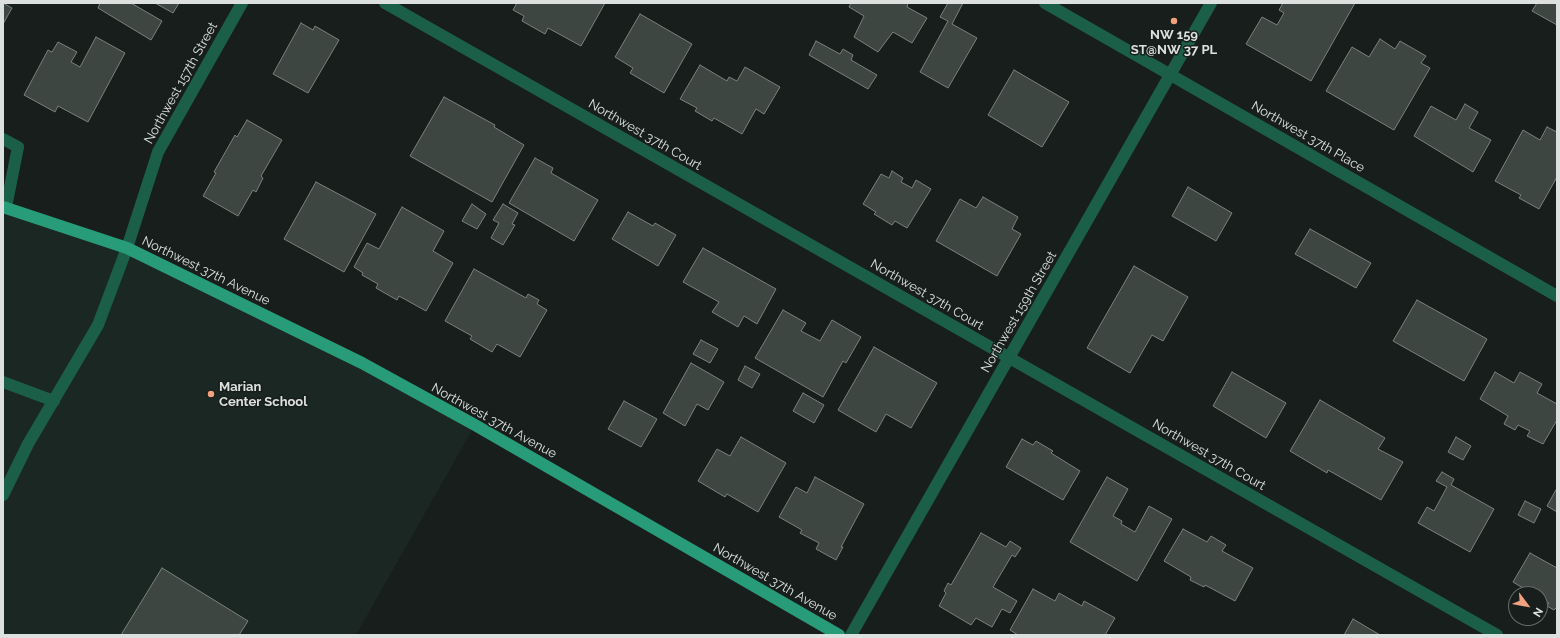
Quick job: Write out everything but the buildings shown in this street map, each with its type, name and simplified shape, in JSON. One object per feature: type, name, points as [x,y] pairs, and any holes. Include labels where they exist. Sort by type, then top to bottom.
[{"type":"main road","name":"Northwest 37th Avenue","points":[[4,207],[127,248],[362,364],[475,425],[839,635]]},
{"type":"street","name":"Northwest 157th Street","points":[[3,495],[28,444],[98,325],[127,248],[158,152],[242,3]]},
{"type":"street","name":"Northwest 37th Court","points":[[385,3],[1497,635]]},
{"type":"street","name":"Northwest 37th Place","points":[[1045,3],[1557,296]]},
{"type":"street","name":"Northwest 159th Street","points":[[851,635],[1211,3]]},
{"type":"street","points":[[3,140],[18,147],[4,207]]},
{"type":"street","points":[[3,382],[54,401]]},
{"type":"shaded area","name":"Marian Center School","points":[[3,207],[108,239],[475,425],[356,635],[3,635]]},
{"type":"place","name":"NW 159 ST@NW 37 PL","points":[[1174,21]]},
{"type":"place","name":"Marian Center School","points":[[211,394]]}]
